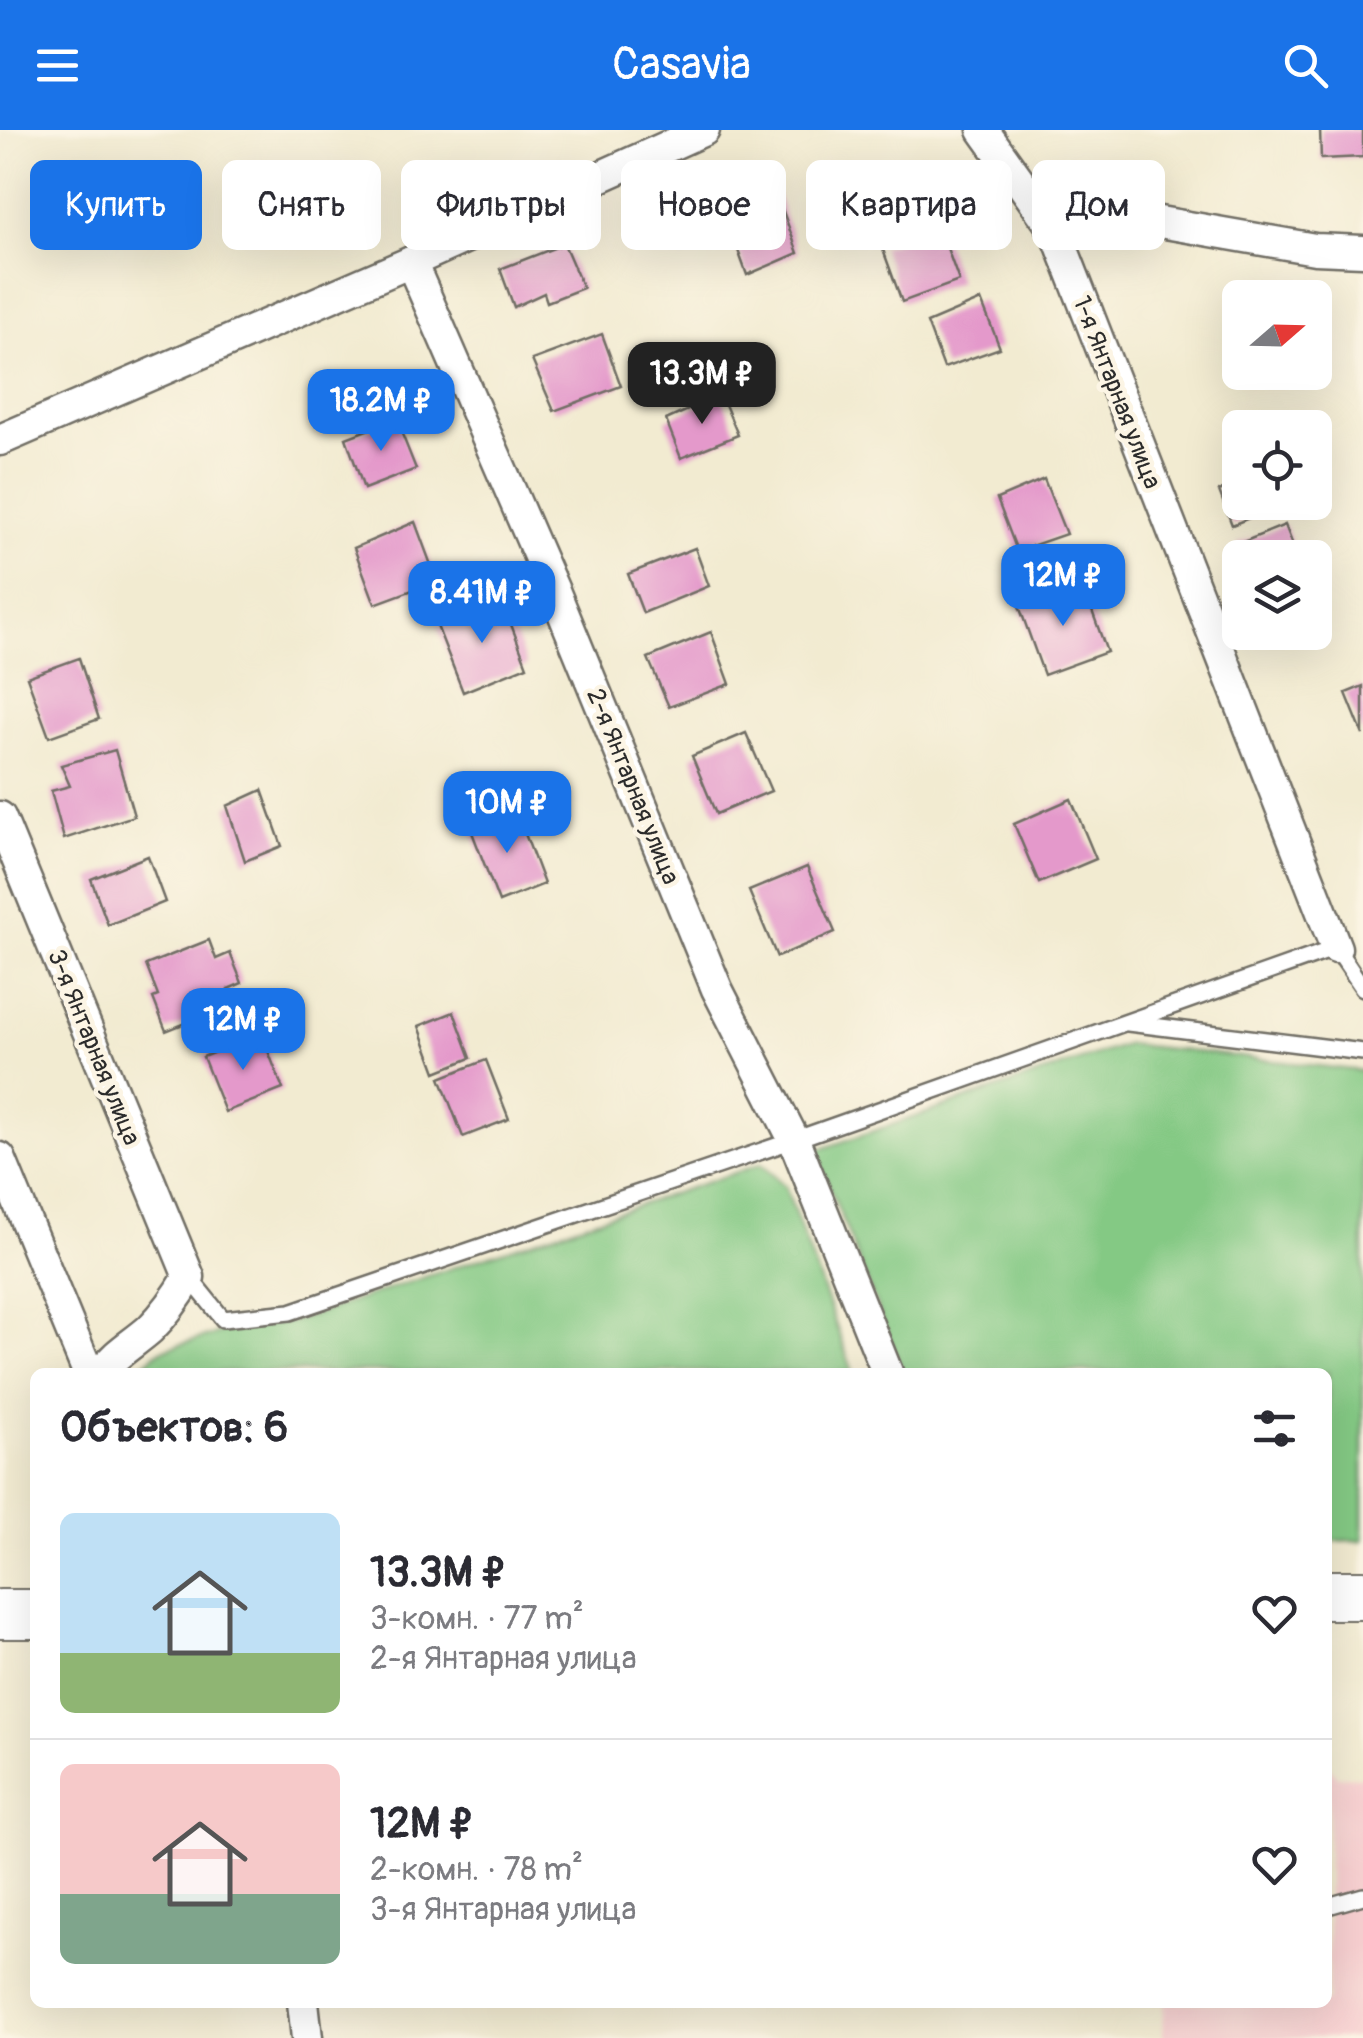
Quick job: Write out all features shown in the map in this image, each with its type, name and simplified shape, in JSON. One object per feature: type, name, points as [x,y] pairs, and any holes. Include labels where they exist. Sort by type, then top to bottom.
[{"type":"main road","points":[[1332,1595],[1363,1595]]},
{"type":"main road","points":[[0,1614],[30,1614]]},
{"type":"street","points":[[0,440],[704,130]]},
{"type":"street","name":"1-я Янтарная улица","points":[[984,130],[1032,198]]},
{"type":"street","points":[[1165,223],[1315,249],[1363,251]]},
{"type":"street","name":"1-я Янтарная улица","points":[[1063,250],[1336,948]]},
{"type":"street","name":"2-я Янтарная улица","points":[[411,262],[555,593],[717,990],[794,1140],[886,1368]]},
{"type":"street","name":"3-я Янтарная улица","points":[[0,817],[189,1277]]},
{"type":"street","points":[[0,1158],[86,1368]]},
{"type":"street","points":[[105,1368],[112,1357],[148,1331],[173,1304],[189,1277]]},
{"type":"street","points":[[304,2008],[307,2038]]},
{"type":"lane","points":[[189,1277],[223,1319],[290,1312],[794,1140],[1336,948],[1363,988]]},
{"type":"lane","points":[[1124,1023],[1363,1052]]},
{"type":"lane","points":[[1332,1905],[1363,1896]]},
{"type":"shaded area","points":[[1332,1771],[1337,1776],[1363,1777],[1363,2038],[1163,2038],[1164,2008],[1332,2008]]},
{"type":"green space","points":[[1128,1044],[1363,1071],[1363,1540],[1332,1541],[1332,1368],[901,1368],[815,1151]]},
{"type":"green space","points":[[761,1164],[785,1186],[852,1368],[139,1368],[161,1350],[223,1332],[294,1321]]},
{"type":"building","points":[[1320,130],[1363,130],[1363,157],[1321,159]]},
{"type":"building","points":[[786,220],[798,253],[747,275],[738,250],[786,250]]},
{"type":"building","points":[[549,250],[567,250],[583,288],[547,302],[544,293],[514,307],[500,269]]},
{"type":"building","points":[[883,250],[948,250],[959,281],[902,302]]},
{"type":"building","points":[[981,300],[1000,348],[944,368],[927,323]]},
{"type":"building","points":[[602,334],[621,386],[554,411],[532,360]]},
{"type":"building","points":[[721,395],[738,435],[681,458],[666,420]]},
{"type":"building","points":[[396,419],[416,469],[364,489],[346,438]]},
{"type":"building","points":[[1044,479],[1066,534],[1017,551],[997,499]]},
{"type":"building","points":[[415,522],[437,581],[375,604],[354,548]]},
{"type":"building","points":[[1285,525],[1291,540],[1248,540]]},
{"type":"building","points":[[695,548],[709,586],[643,613],[628,574]]},
{"type":"building","points":[[1082,583],[1107,652],[1044,675],[1019,606]]},
{"type":"building","points":[[502,601],[527,666],[463,692],[437,626]]},
{"type":"building","points":[[711,632],[730,684],[669,707],[648,658]]},
{"type":"building","points":[[79,658],[99,719],[49,737],[27,677]]},
{"type":"building","points":[[1363,686],[1363,735],[1346,693]]},
{"type":"building","points":[[746,733],[771,791],[716,814],[692,756]]},
{"type":"building","points":[[115,750],[134,816],[64,839],[51,791],[70,786],[61,765]]},
{"type":"building","points":[[262,790],[282,846],[245,861],[227,806]]},
{"type":"building","points":[[1071,799],[1096,859],[1039,883],[1014,824]]},
{"type":"building","points":[[516,810],[544,884],[499,902],[470,827]]},
{"type":"building","points":[[148,856],[165,902],[108,925],[91,879]]},
{"type":"building","points":[[807,867],[835,932],[777,957],[749,891]]},
{"type":"building","points":[[209,940],[216,959],[230,953],[242,983],[228,989],[234,1004],[166,1031],[146,965]]},
{"type":"building","points":[[454,1012],[471,1058],[436,1072],[419,1026]]},
{"type":"building","points":[[261,1033],[283,1089],[225,1112],[203,1057]]},
{"type":"building","points":[[486,1060],[509,1119],[463,1137],[440,1078]]}]
